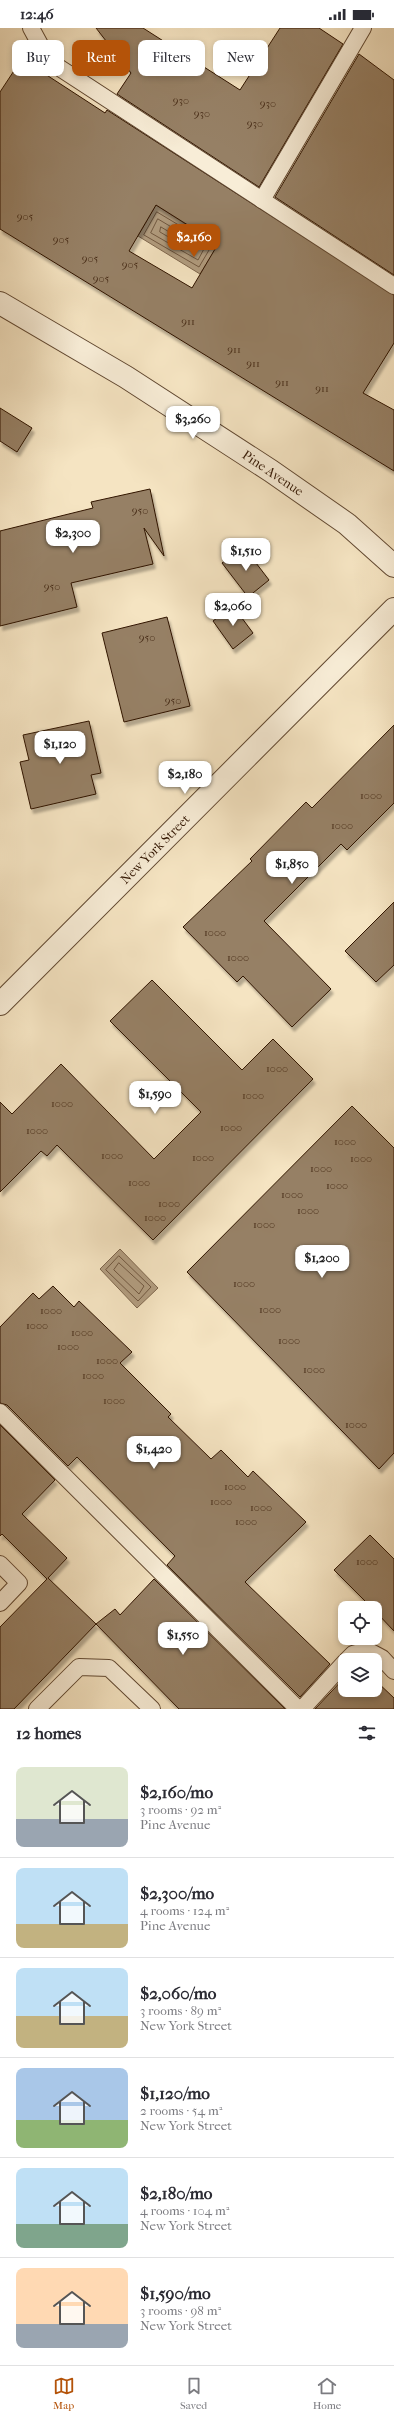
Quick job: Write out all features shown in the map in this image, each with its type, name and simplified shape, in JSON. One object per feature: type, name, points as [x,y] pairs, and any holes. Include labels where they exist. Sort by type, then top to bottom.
[{"type":"street","name":"Pine Avenue","points":[[0,303],[126,377],[271,471],[347,524],[394,566]]},
{"type":"street","name":"New York Street","points":[[1,1002],[394,609]]},
{"type":"lane","points":[[31,28],[49,61],[394,286]]},
{"type":"lane","points":[[262,200],[363,28]]},
{"type":"lane","points":[[0,1412],[298,1709]]},
{"type":"lane","points":[[0,1564],[19,1583],[0,1603]]},
{"type":"lane","points":[[356,1653],[367,1650],[373,1653]]},
{"type":"lane","points":[[382,1658],[394,1671]]},
{"type":"lane","points":[[37,1709],[79,1667],[108,1668],[152,1709]]},
{"type":"lane","points":[[302,1709],[338,1670]]},
{"type":"water","points":[[156,205],[218,245],[200,274],[138,236]]},
{"type":"water","points":[[120,1249],[158,1288],[137,1308],[100,1269]]},
{"type":"building","points":[[96,28],[143,28],[162,40],[138,40],[138,76],[205,76],[205,68],[213,73],[213,76],[218,76],[240,90],[249,76],[268,76],[268,47],[280,28],[319,28],[343,44],[259,187],[117,94],[131,73],[130,40],[105,40]]},
{"type":"building","points":[[359,54],[394,80],[394,275],[275,197]]},
{"type":"building","points":[[12,74],[12,76],[48,76],[105,113],[107,110],[394,295],[394,343],[363,393],[394,410],[394,471],[0,229],[0,92]],"holes":[[[156,205],[218,244],[192,288],[129,251]]]},
{"type":"building","points":[[0,408],[32,428],[17,452],[0,441]]},
{"type":"building","points":[[150,489],[164,556],[144,528],[153,564],[71,583],[77,607],[0,626],[0,531],[93,508],[91,502]]},
{"type":"building","points":[[243,546],[269,580],[248,597],[222,563]]},
{"type":"building","points":[[233,606],[253,633],[233,649],[213,621]]},
{"type":"building","points":[[167,617],[190,706],[124,722],[102,633]]},
{"type":"building","points":[[89,721],[101,773],[91,775],[96,794],[31,809],[20,762],[29,760],[23,735]]},
{"type":"building","points":[[394,725],[394,803],[347,850],[341,844],[264,921],[331,989],[292,1027],[243,976],[237,982],[183,927],[252,861],[250,859],[306,802],[312,808]]},
{"type":"building","points":[[394,902],[394,965],[376,982],[345,951]]},
{"type":"building","points":[[152,980],[242,1070],[273,1039],[313,1079],[153,1240],[57,1145],[47,1156],[41,1151],[0,1192],[0,1102],[12,1114],[61,1064],[154,1159],[201,1112],[110,1021]]},
{"type":"building","points":[[352,1106],[394,1148],[394,1453],[379,1469],[187,1272]]},
{"type":"building","points":[[53,1286],[74,1307],[79,1301],[132,1352],[120,1363],[171,1414],[168,1417],[211,1459],[221,1450],[248,1477],[253,1471],[306,1522],[245,1582],[330,1664],[300,1697],[167,1565],[175,1556],[77,1457],[68,1466],[7,1405],[0,1403],[0,1327],[33,1293],[39,1299]]},
{"type":"building","points":[[0,1425],[55,1480],[22,1514],[67,1558],[48,1578],[96,1624],[14,1709],[0,1709],[0,1627],[47,1579],[2,1534],[0,1536]]},
{"type":"building","points":[[370,1535],[394,1559],[394,1631],[382,1618],[382,1601],[365,1601],[334,1570]]},
{"type":"building","points":[[154,1579],[285,1709],[179,1709],[96,1624],[115,1609],[120,1615]]},
{"type":"building","points":[[338,1684],[338,1697],[382,1697],[382,1687],[394,1698],[394,1709],[315,1709]]}]
